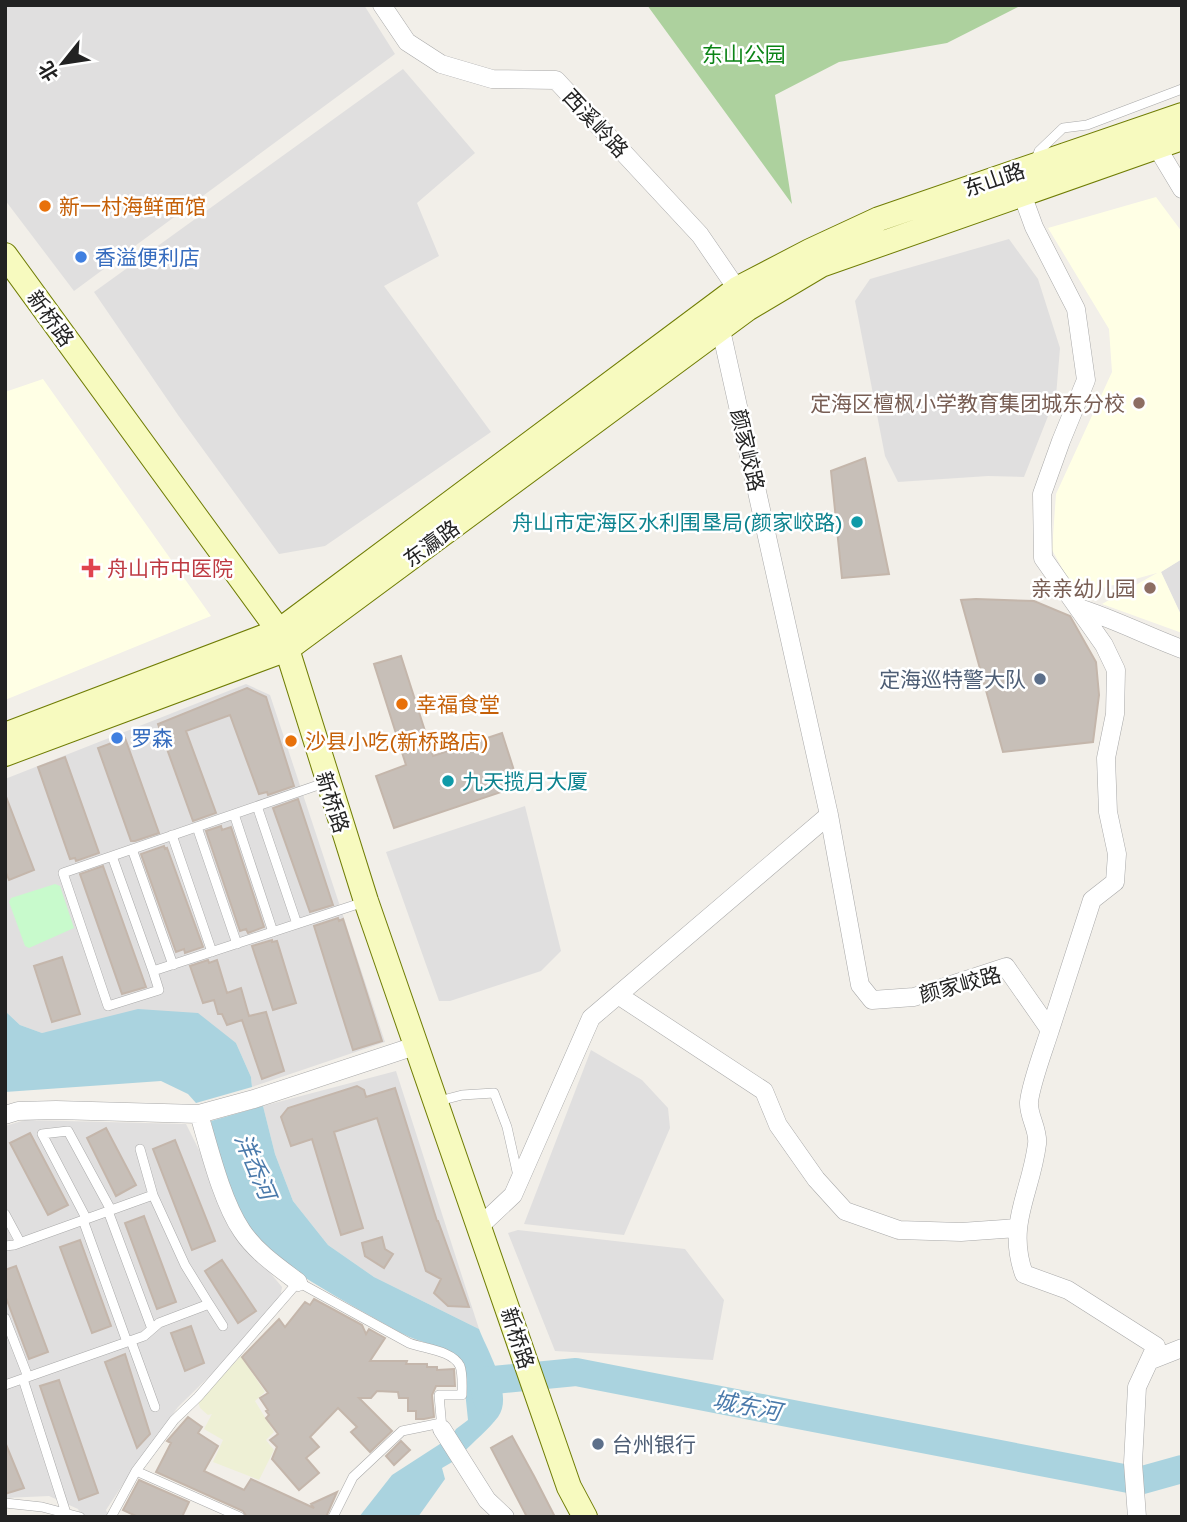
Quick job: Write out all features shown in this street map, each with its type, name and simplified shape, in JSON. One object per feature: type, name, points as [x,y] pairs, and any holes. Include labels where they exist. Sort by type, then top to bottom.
[{"type":"main road","name":"东山路","points":[[815,258],[1021,194],[1151,137],[1182,115]]},
{"type":"main road","name":"东山路","points":[[815,258],[879,219],[1034,166],[1151,137],[1182,138]]},
{"type":"main road","name":"新桥路","points":[[5,255],[283,640],[415,1046],[569,1487],[585,1517]]},
{"type":"main road","name":"东瀛路","points":[[5,735],[283,640],[737,289],[815,258]]},
{"type":"main road","name":"东瀛路","points":[[5,754],[283,640],[721,330],[815,258]]},
{"type":"main road","name":"新桥路","points":[[542,1411],[552,1483],[568,1517]]},
{"type":"street","name":"西溪岭路","points":[[382,5],[407,42],[441,64],[492,79],[556,80],[700,235],[737,289]]},
{"type":"street","points":[[1151,137],[1182,189]]},
{"type":"street","points":[[1021,194],[1034,227],[1076,309],[1086,380],[1042,494],[1043,558],[1104,645],[1116,670],[1115,714],[1106,758],[1108,812],[1117,854],[1115,882],[1092,900],[1028,1104],[1038,1140],[1032,1173],[1017,1222],[1018,1257],[1024,1275],[1068,1290],[1156,1346],[1137,1387],[1133,1463],[1137,1517]]},
{"type":"street","name":"颜家峧路","points":[[721,330],[829,816],[860,985],[872,1000],[914,997],[1006,967],[1050,1030]]},
{"type":"street","points":[[1079,608],[1110,618],[1182,649]]},
{"type":"street","points":[[479,1227],[513,1195],[591,1018],[829,816]]},
{"type":"street","points":[[618,995],[764,1091],[778,1125],[816,1179],[845,1210],[899,1230],[961,1232],[1017,1228]]},
{"type":"street","points":[[5,1115],[18,1111],[56,1110],[199,1114],[254,1099],[415,1046]]},
{"type":"street","points":[[199,1114],[221,1187],[241,1231],[269,1260],[298,1282]]},
{"type":"street","points":[[1149,1361],[1182,1348]]},
{"type":"street","points":[[441,1426],[463,1466],[487,1500],[505,1517]]},
{"type":"lane","points":[[1034,166],[1039,151],[1063,128],[1098,121],[1182,89]]},
{"type":"lane","points":[[112,856],[159,990],[108,1006],[63,873],[172,835],[327,782]]},
{"type":"lane","points":[[257,806],[297,924]]},
{"type":"lane","points":[[234,814],[273,932]]},
{"type":"lane","points":[[197,827],[237,944]]},
{"type":"lane","points":[[172,835],[212,952]]},
{"type":"lane","points":[[132,849],[173,965]]},
{"type":"lane","points":[[153,971],[366,901]]},
{"type":"lane","points":[[435,1102],[462,1095],[494,1093],[507,1127],[519,1181]]},
{"type":"lane","points":[[152,1329],[109,1210],[68,1131],[42,1134],[84,1219],[155,1407]]},
{"type":"lane","points":[[140,1149],[153,1195],[185,1265],[223,1326]]},
{"type":"lane","points":[[5,1246],[153,1195]]},
{"type":"lane","points":[[5,1214],[20,1242]]},
{"type":"lane","points":[[114,1516],[136,1471],[174,1420],[298,1282],[409,1343],[422,1349],[449,1354],[460,1366],[462,1395],[439,1395],[441,1426],[402,1431],[354,1477],[333,1517]]},
{"type":"lane","points":[[5,1385],[129,1342],[144,1336],[159,1323],[209,1304]]},
{"type":"lane","points":[[5,1318],[66,1513]]},
{"type":"lane","points":[[136,1471],[240,1517]]},
{"type":"lane","points":[[5,1503],[42,1507],[80,1517]]},
{"type":"shaded area","points":[[5,5],[364,5],[395,54],[74,291],[5,200]]},
{"type":"shaded area","points":[[403,69],[475,153],[417,203],[439,256],[384,286],[491,432],[325,546],[279,554],[178,415],[94,292]]},
{"type":"shaded area","name":"定海区檀枫小学教育集团城东分校","points":[[1156,197],[1182,232],[1182,559],[1161,572],[1182,617],[1182,633],[1102,604],[1157,573],[1077,595],[1052,550],[1056,494],[1112,372],[1109,329],[1048,228]]},
{"type":"shaded area","points":[[1009,239],[1038,279],[1060,348],[1056,396],[1024,477],[988,476],[898,482],[885,456],[855,301],[870,279]]},
{"type":"shaded area","name":"舟山市中医院","points":[[43,379],[211,616],[5,700],[5,392]]},
{"type":"shaded area","points":[[1182,559],[1182,617],[1161,572]]},
{"type":"shaded area","points":[[246,684],[270,695],[385,1042],[252,1087],[251,1077],[236,1043],[92,1021],[42,1033],[20,1025],[5,1011],[5,779]]},
{"type":"shaded area","points":[[525,806],[561,951],[541,971],[450,1001],[439,1001],[386,852]]},
{"type":"shaded area","points":[[591,1050],[642,1080],[668,1108],[670,1128],[624,1235],[524,1224]]},
{"type":"shaded area","points":[[396,1071],[479,1329],[374,1277],[328,1245],[293,1201],[275,1154],[263,1106]]},
{"type":"shaded area","points":[[25,1120],[186,1124],[237,1233],[282,1287],[280,1299],[231,1355],[178,1407],[106,1510],[109,1517],[82,1517],[78,1509],[49,1496],[5,1498],[5,1126]]},
{"type":"shaded area","points":[[518,1230],[685,1249],[724,1300],[713,1360],[555,1351],[508,1233]]},
{"type":"shaded area","points":[[241,1356],[265,1392],[255,1401],[274,1432],[266,1440],[274,1450],[259,1480],[213,1462],[223,1440],[204,1429],[212,1414],[208,1415],[200,1408],[198,1401]]},
{"type":"green space","name":"东山公园","points":[[647,5],[1022,5],[947,43],[839,62],[775,95],[792,204]]},
{"type":"green space","points":[[55,884],[60,886],[74,928],[29,948],[25,946],[9,902],[11,898]]},
{"type":"water","points":[[138,1009],[198,1013],[236,1043],[251,1077],[252,1087],[196,1103],[188,1094],[161,1081],[5,1092],[5,1011],[20,1025],[42,1033]]},
{"type":"water","name":"洋岙河","points":[[263,1106],[275,1154],[293,1201],[328,1245],[374,1277],[479,1329],[498,1373],[503,1397],[502,1408],[494,1422],[463,1453],[452,1436],[456,1429],[468,1420],[462,1362],[440,1348],[401,1333],[312,1282],[272,1256],[251,1233],[229,1186],[211,1121]]},
{"type":"water","points":[[443,1442],[454,1461],[442,1468],[445,1479],[418,1517],[359,1517],[392,1475]]},
{"type":"building","name":"舟山市定海区水利围垦局(颜家峧路)","points":[[865,458],[889,574],[842,578],[831,471]]},
{"type":"building","name":"定海巡特警大队","points":[[961,600],[1034,601],[1070,616],[1096,662],[1099,695],[1093,742],[1003,752]]},
{"type":"building","name":"九天揽月大厦","points":[[401,656],[433,756],[502,733],[519,786],[394,828],[376,776],[406,765],[374,664]]},
{"type":"building","points":[[247,688],[266,697],[294,786],[268,795],[267,792],[259,794],[230,715],[186,731],[216,813],[193,821],[158,724]]},
{"type":"building","points":[[125,738],[159,833],[135,841],[131,841],[98,748]]},
{"type":"building","points":[[65,757],[99,853],[76,861],[75,858],[70,859],[38,767]]},
{"type":"building","points":[[5,794],[34,870],[9,880],[5,870]]},
{"type":"building","points":[[298,799],[333,905],[310,912],[273,808]]},
{"type":"building","points":[[221,826],[222,830],[231,827],[264,927],[248,933],[246,929],[240,931],[206,831]]},
{"type":"building","points":[[164,846],[203,947],[185,953],[184,949],[176,952],[141,854]]},
{"type":"building","points":[[103,866],[146,987],[122,994],[80,874]]},
{"type":"building","points":[[338,918],[339,921],[343,919],[382,1041],[353,1050],[314,926]]},
{"type":"building","points":[[277,941],[296,1003],[273,1010],[252,946]]},
{"type":"building","points":[[62,957],[80,1014],[52,1022],[34,966]]},
{"type":"building","points":[[208,960],[209,963],[217,960],[227,993],[241,988],[249,1016],[266,1012],[284,1071],[262,1079],[242,1020],[227,1025],[222,1014],[218,1014],[214,1000],[203,1003],[190,966]]},
{"type":"building","points":[[357,1086],[364,1090],[366,1097],[395,1088],[437,1221],[469,1307],[448,1306],[434,1293],[441,1279],[426,1271],[377,1118],[334,1132],[363,1228],[341,1235],[312,1139],[291,1146],[281,1117],[288,1108]]},
{"type":"building","points":[[106,1128],[136,1185],[116,1196],[87,1138]]},
{"type":"building","points":[[30,1133],[68,1205],[48,1215],[10,1143]]},
{"type":"building","points":[[175,1140],[215,1241],[192,1250],[153,1149]]},
{"type":"building","points":[[144,1216],[176,1302],[157,1309],[125,1223]]},
{"type":"building","points":[[382,1237],[385,1249],[393,1254],[384,1268],[365,1256],[362,1243]]},
{"type":"building","points":[[80,1240],[111,1326],[92,1333],[60,1247]]},
{"type":"building","points":[[222,1260],[256,1311],[238,1323],[205,1271]]},
{"type":"building","points":[[16,1266],[48,1352],[29,1359],[5,1295],[5,1270]]},
{"type":"building","points":[[314,1299],[362,1325],[366,1334],[369,1329],[385,1338],[370,1361],[407,1361],[406,1364],[427,1364],[427,1367],[437,1367],[437,1370],[454,1369],[455,1386],[436,1386],[432,1395],[434,1417],[424,1419],[416,1419],[416,1411],[408,1411],[408,1398],[399,1398],[398,1392],[377,1391],[371,1398],[359,1398],[392,1431],[370,1452],[351,1432],[357,1427],[338,1408],[310,1437],[319,1447],[306,1458],[319,1473],[299,1490],[272,1459],[277,1447],[270,1440],[278,1434],[266,1418],[269,1415],[266,1411],[268,1410],[260,1398],[268,1393],[242,1357],[279,1319],[285,1327],[305,1302],[310,1305]]},
{"type":"building","points":[[191,1326],[204,1363],[185,1371],[171,1333]]},
{"type":"building","points":[[125,1354],[150,1434],[137,1448],[105,1362]]},
{"type":"building","points":[[59,1380],[98,1493],[79,1500],[40,1386]]},
{"type":"building","points":[[188,1417],[202,1427],[198,1433],[218,1446],[204,1471],[244,1490],[251,1479],[314,1508],[311,1504],[337,1492],[326,1517],[247,1517],[243,1511],[156,1472],[171,1443],[167,1441]]},
{"type":"building","points":[[512,1436],[555,1517],[527,1517],[491,1448]]},
{"type":"building","points":[[401,1441],[410,1450],[394,1465],[386,1456]]},
{"type":"building","points":[[5,1442],[24,1488],[5,1494]]},
{"type":"building","points":[[139,1480],[189,1502],[182,1517],[138,1517],[123,1510]]},
{"type":"waterway","name":"城东河","points":[[488,1401],[483,1381],[576,1372],[1139,1481],[1182,1469]]},
{"type":"place","name":"新一村海鲜面馆","points":[[45,206]]},
{"type":"place","name":"香溢便利店","points":[[81,257]]},
{"type":"place","name":"定海区檀枫小学教育集团城东分校","points":[[1139,403]]},
{"type":"place","name":"舟山市定海区水利围垦局(颜家峧路)","points":[[857,522]]},
{"type":"place","name":"舟山市中医院","points":[[91,568]]},
{"type":"place","name":"亲亲幼儿园","points":[[1150,588]]},
{"type":"place","name":"定海巡特警大队","points":[[1040,679]]},
{"type":"place","name":"幸福食堂","points":[[402,704]]},
{"type":"place","name":"罗森","points":[[117,738]]},
{"type":"place","name":"沙县小吃(新桥路店)","points":[[291,741]]},
{"type":"place","name":"九天揽月大厦","points":[[448,781]]},
{"type":"place","name":"台州银行","points":[[598,1444]]}]
